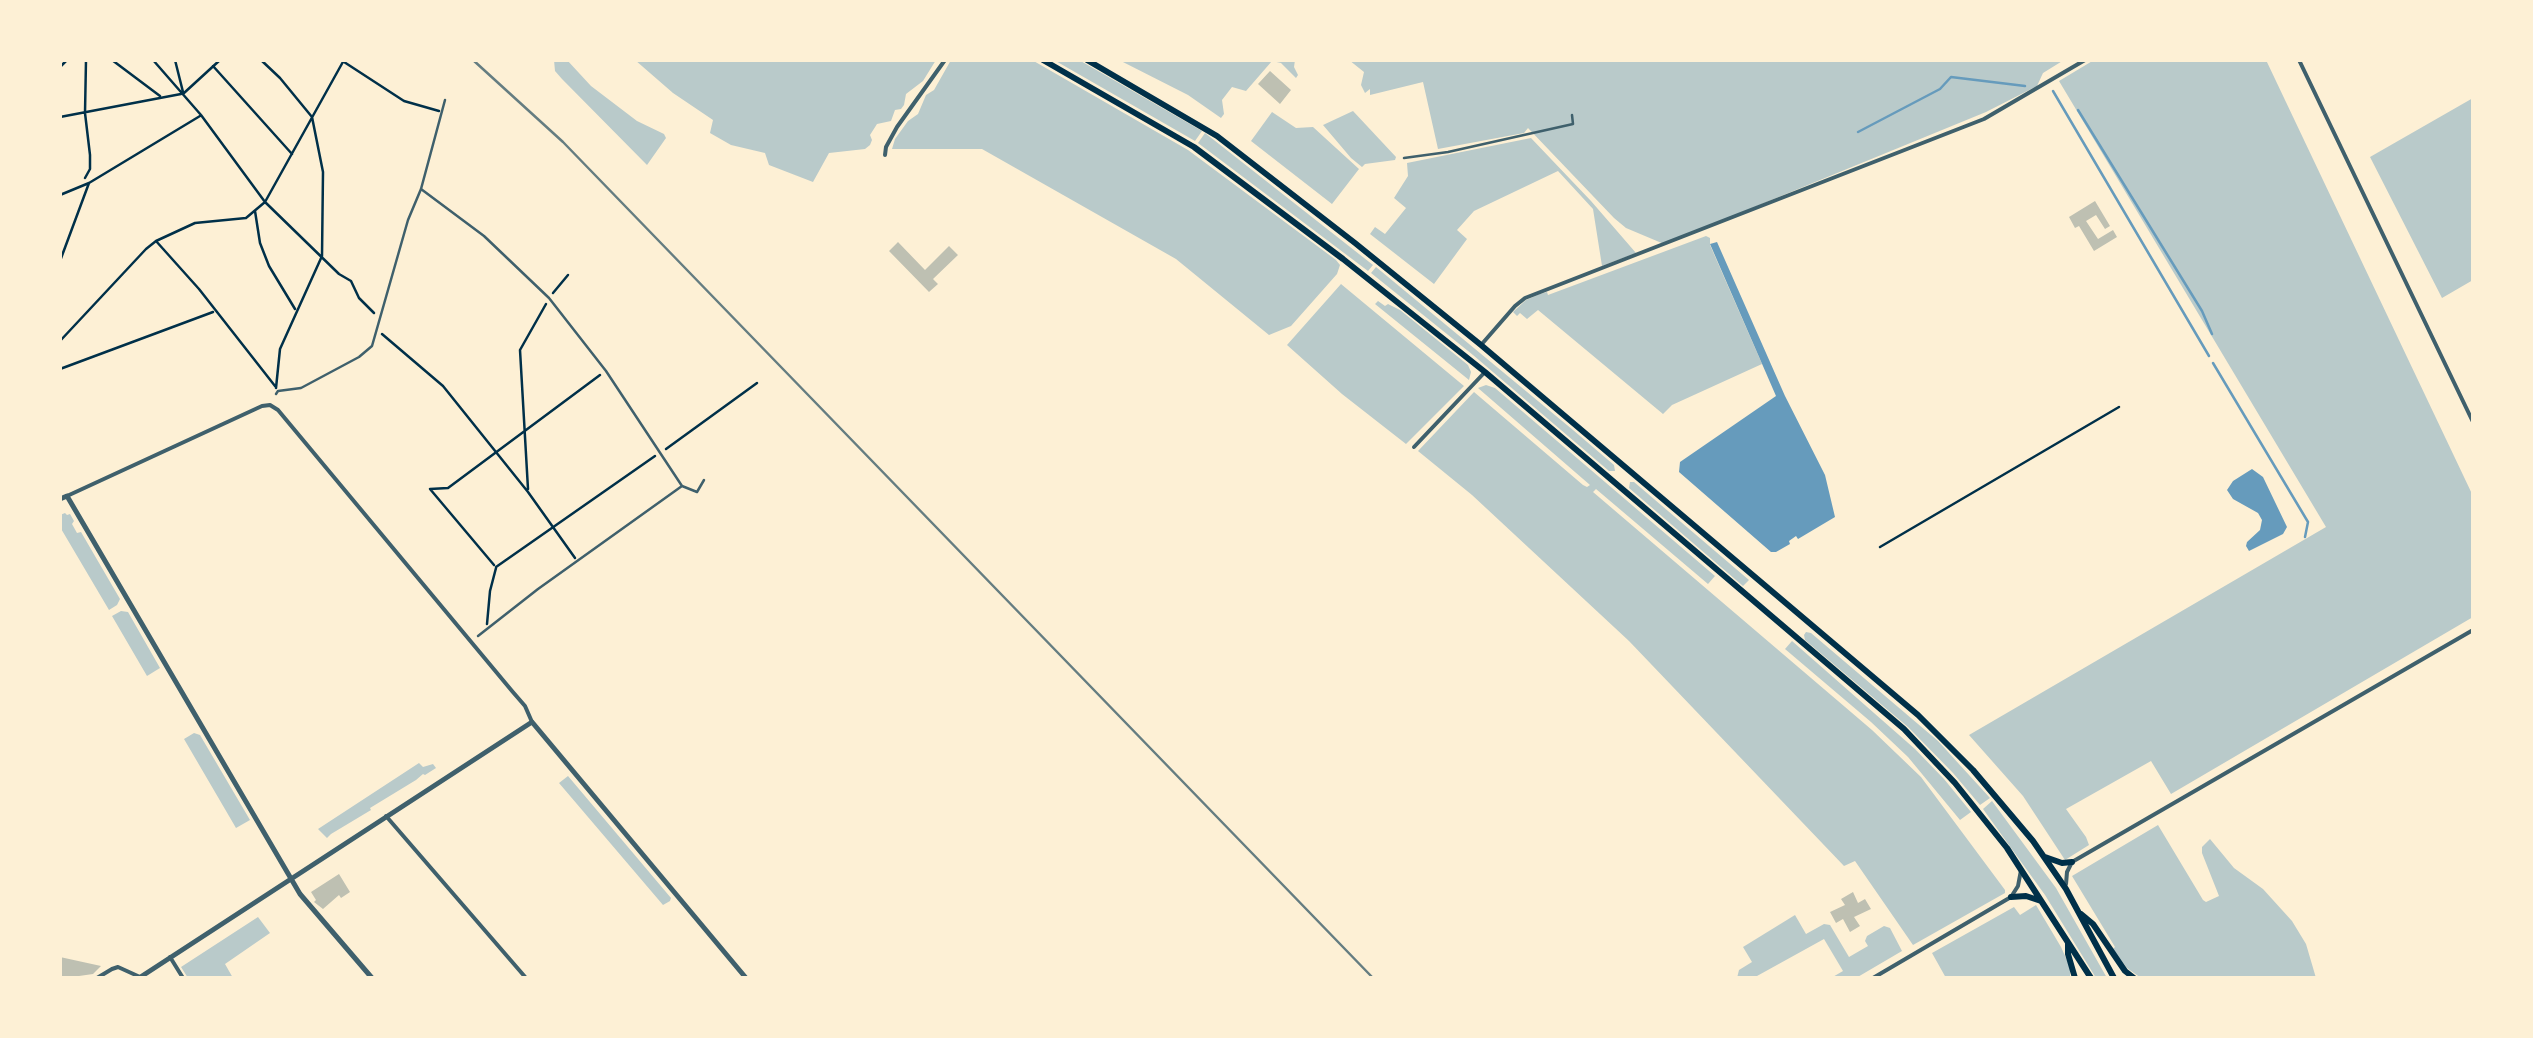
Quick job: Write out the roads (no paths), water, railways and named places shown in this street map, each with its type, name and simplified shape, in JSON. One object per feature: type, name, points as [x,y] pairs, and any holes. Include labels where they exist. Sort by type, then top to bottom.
[{"type":"main road","points":[[1043,60],[1194,147],[1343,259],[1485,372],[1904,729],[1956,783],[2021,869],[2091,978]]},
{"type":"main road","points":[[1087,60],[1218,136],[1481,345],[1948,743],[2044,857],[2066,889],[2114,978]]},
{"type":"main road","points":[[1616,484],[1628,469]]},
{"type":"main road","points":[[2044,857],[2072,862]]},
{"type":"main road","points":[[2012,897],[2042,901]]},
{"type":"main road","points":[[2077,910],[2093,924],[2118,962],[2134,978]]},
{"type":"main road","points":[[2068,942],[2075,978]]},
{"type":"street","points":[[885,155],[896,128],[945,60]]},
{"type":"street","points":[[1481,345],[1525,298],[1984,119],[2085,60]]},
{"type":"street","points":[[2300,60],[2473,422]]},
{"type":"street","points":[[1414,446],[1485,372]]},
{"type":"street","points":[[372,978],[290,879],[63,497],[262,406],[278,410],[746,978]]},
{"type":"street","points":[[2066,889],[2072,862],[2473,630]]},
{"type":"street","points":[[97,978],[118,968],[139,978],[532,722]]},
{"type":"street","points":[[386,816],[526,978]]},
{"type":"street","points":[[1873,978],[2012,897],[2021,869]]},
{"type":"street","points":[[170,957],[183,978]]},
{"type":"lane","points":[[277,391],[301,388],[372,346],[445,100]]},
{"type":"lane","points":[[1404,158],[1532,135],[1573,124],[1572,116]]},
{"type":"lane","points":[[420,189],[484,236],[549,298],[606,371],[682,486],[697,492],[704,480]]},
{"type":"lane","points":[[478,636],[682,486]]},
{"type":"water","points":[[1717,242],[1785,396],[1825,475],[1835,517],[1798,539],[1796,536],[1776,552],[1771,552],[1679,472],[1680,462],[1776,396],[1710,244]]},
{"type":"water","points":[[2252,469],[2263,477],[2287,527],[2283,534],[2249,551],[2247,542],[2260,530],[2262,520],[2227,490],[2233,481]]},
{"type":"waterway","points":[[1858,132],[1940,89],[1951,77],[2025,86]]},
{"type":"waterway","points":[[2053,91],[2209,356]]},
{"type":"waterway","points":[[2078,110],[2202,311],[2212,334]]},
{"type":"waterway","points":[[2213,363],[2308,522],[2305,537]]},
{"type":"railway","points":[[473,60],[563,142],[1373,978]]}]
